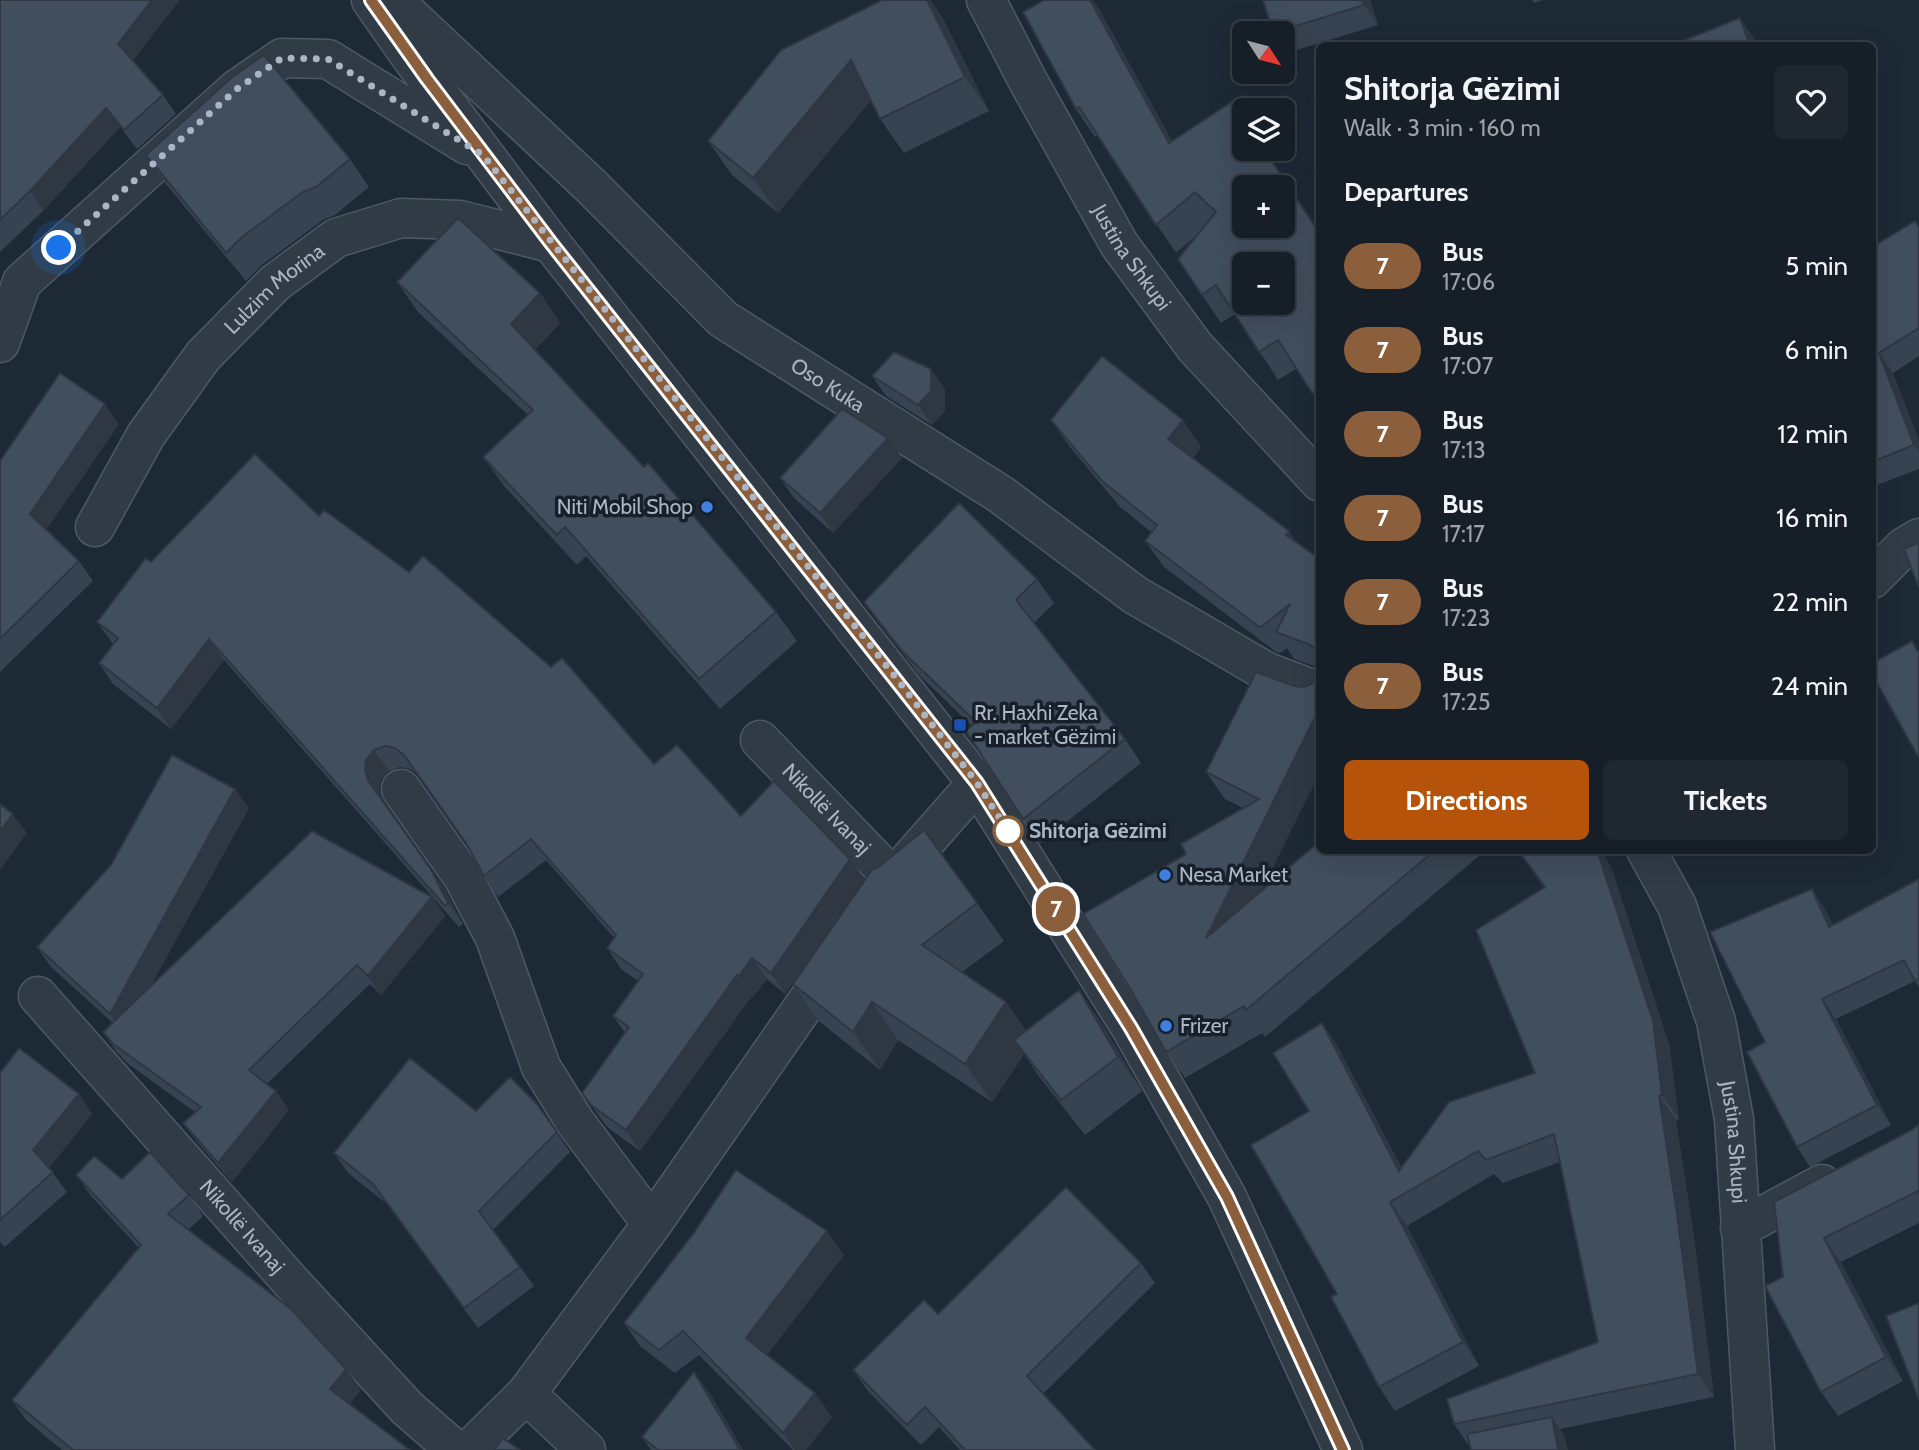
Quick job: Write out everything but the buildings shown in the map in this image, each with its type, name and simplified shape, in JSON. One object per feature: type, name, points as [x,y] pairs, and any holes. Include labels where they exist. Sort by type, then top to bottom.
[{"type":"street","points":[[371,0],[483,155],[551,243],[977,783],[1131,1028],[1227,1197],[1343,1450]]},
{"type":"street","name":"Oso Kuka","points":[[393,0],[591,186],[723,319],[1000,494],[1136,594],[1267,672],[1316,690]]},
{"type":"street","name":"Justina Shkupi","points":[[986,0],[1119,244],[1195,347],[1316,478]]},
{"type":"street","points":[[0,343],[22,282],[237,89],[282,58],[328,59],[483,155]]},
{"type":"street","name":"Lulzim Morina","points":[[95,527],[146,435],[203,356],[275,283],[336,238],[401,218],[460,220],[551,243]]},
{"type":"street","points":[[1876,575],[1904,547],[1919,538]]},
{"type":"street","name":"Nikollë Ivanaj","points":[[760,740],[885,890],[977,783]]},
{"type":"street","points":[[401,789],[463,877],[495,938],[541,1067],[576,1123],[652,1224]]},
{"type":"street","name":"Justina Shkupi","points":[[1648,854],[1677,906],[1716,1021],[1734,1119],[1755,1450]]},
{"type":"street","points":[[469,1450],[526,1394],[652,1224],[853,935]]},
{"type":"street","name":"Nikollë Ivanaj","points":[[38,996],[292,1283],[407,1408],[455,1450]]},
{"type":"street","points":[[1740,1228],[1858,1166]]},
{"type":"street","points":[[526,1394],[586,1450]]},
{"type":"bus line","name":"7","points":[[371,0],[483,155],[551,243],[977,783],[1131,1028],[1227,1197],[1343,1450]]},
{"type":"place","name":"Niti Mobil Shop","points":[[707,507]]},
{"type":"place","name":"Rr. Haxhi Zeka - market Gëzimi","points":[[960,725]]},
{"type":"place","name":"Shitorja Gëzimi","points":[[1008,831]]},
{"type":"place","name":"Nesa Market","points":[[1165,875]]},
{"type":"place","name":"Frizer","points":[[1166,1026]]},
{"type":"route","points":[[59,248],[237,89],[282,58],[328,59],[483,155],[904,688],[977,783],[1008,831]]}]
